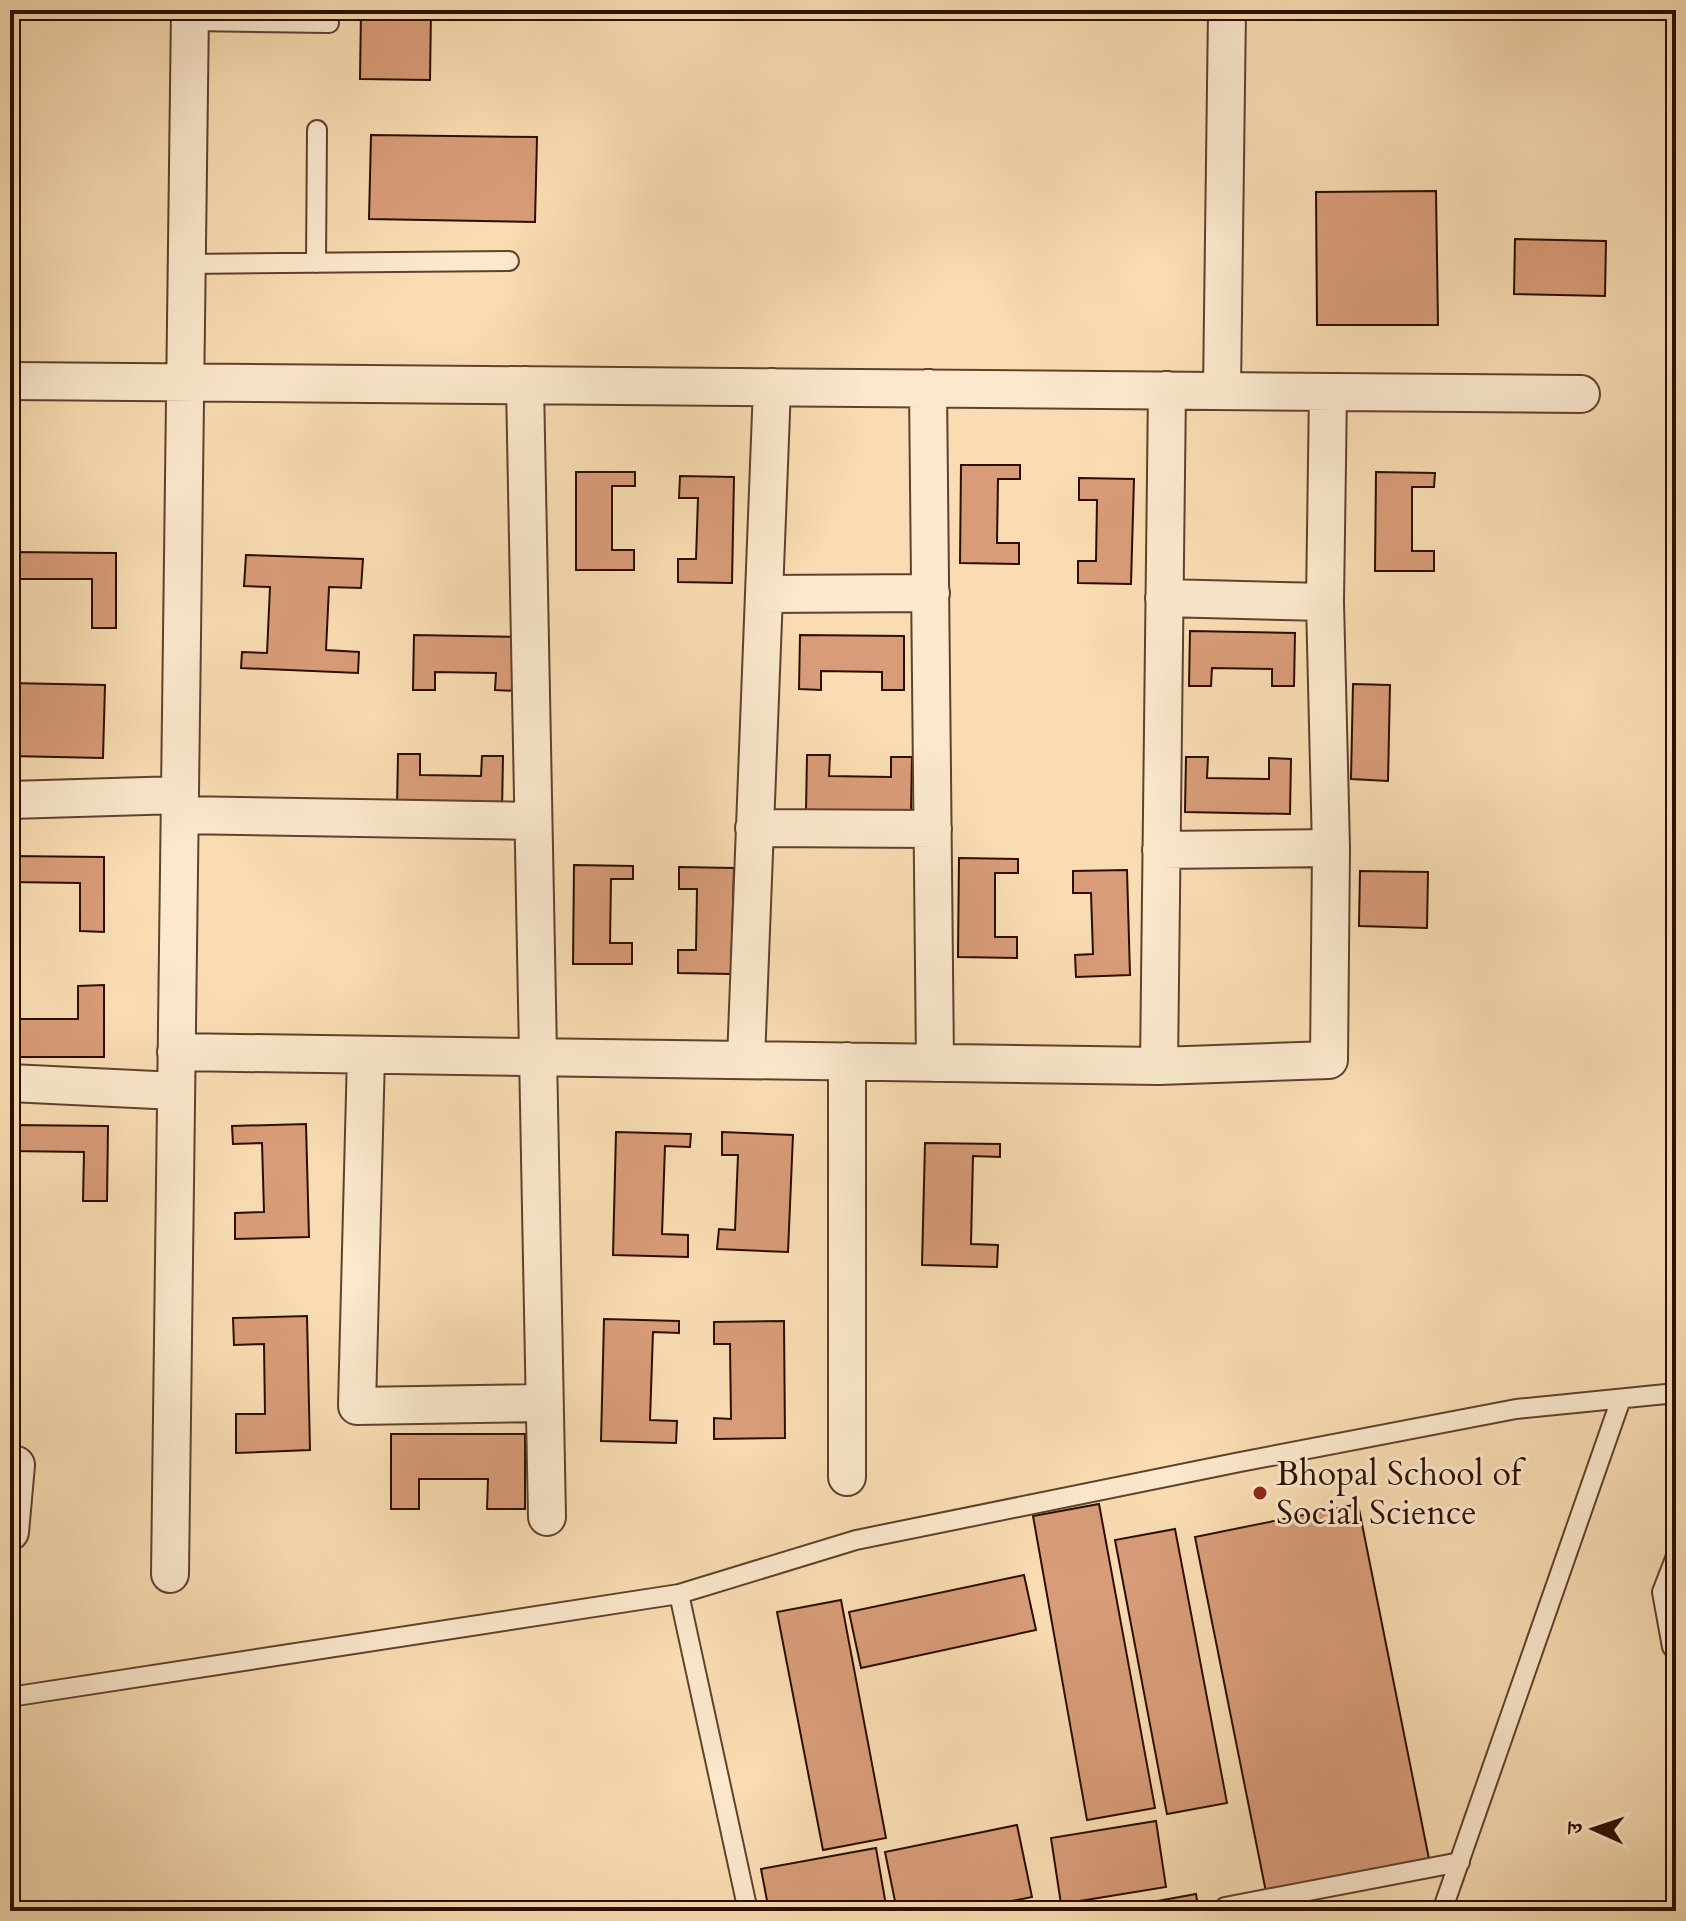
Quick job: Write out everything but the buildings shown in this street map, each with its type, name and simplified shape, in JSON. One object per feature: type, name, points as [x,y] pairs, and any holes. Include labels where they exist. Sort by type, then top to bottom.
[{"type":"street","points":[[1222,390],[1227,10]]},
{"type":"street","points":[[170,1574],[190,16]]},
{"type":"street","points":[[10,381],[1581,394]]},
{"type":"street","points":[[525,385],[547,1517]]},
{"type":"street","points":[[746,1060],[772,387]]},
{"type":"street","points":[[928,388],[935,1063]]},
{"type":"street","points":[[1159,1066],[1167,390]]},
{"type":"street","points":[[176,1052],[1159,1066],[1329,1060],[1331,848],[1325,602],[1328,392]]},
{"type":"street","points":[[764,594],[931,593]]},
{"type":"street","points":[[1164,598],[1325,602]]},
{"type":"street","points":[[10,800],[533,821]]},
{"type":"street","points":[[754,828],[933,829]]},
{"type":"street","points":[[1161,850],[1331,848]]},
{"type":"street","points":[[366,1055],[357,1406],[544,1403]]},
{"type":"street","points":[[847,1061],[847,1477]]},
{"type":"street","points":[[10,1083],[176,1091]]},
{"type":"street","points":[[10,1464],[16,1465],[10,1532]]},
{"type":"lane","points":[[190,16],[329,23]]},
{"type":"lane","points":[[316,263],[317,130]]},
{"type":"lane","points":[[186,264],[509,261]]},
{"type":"lane","points":[[10,1697],[679,1594],[856,1540],[1516,1409],[1676,1393]]},
{"type":"lane","points":[[1442,1911],[1621,1399]]},
{"type":"lane","points":[[1676,1556],[1662,1592],[1672,1647],[1676,1651]]},
{"type":"lane","points":[[679,1594],[748,1911]]},
{"type":"lane","points":[[1225,1907],[1460,1862]]},
{"type":"place","name":"Bhopal School of Social Science","points":[[1260,1493]]}]
